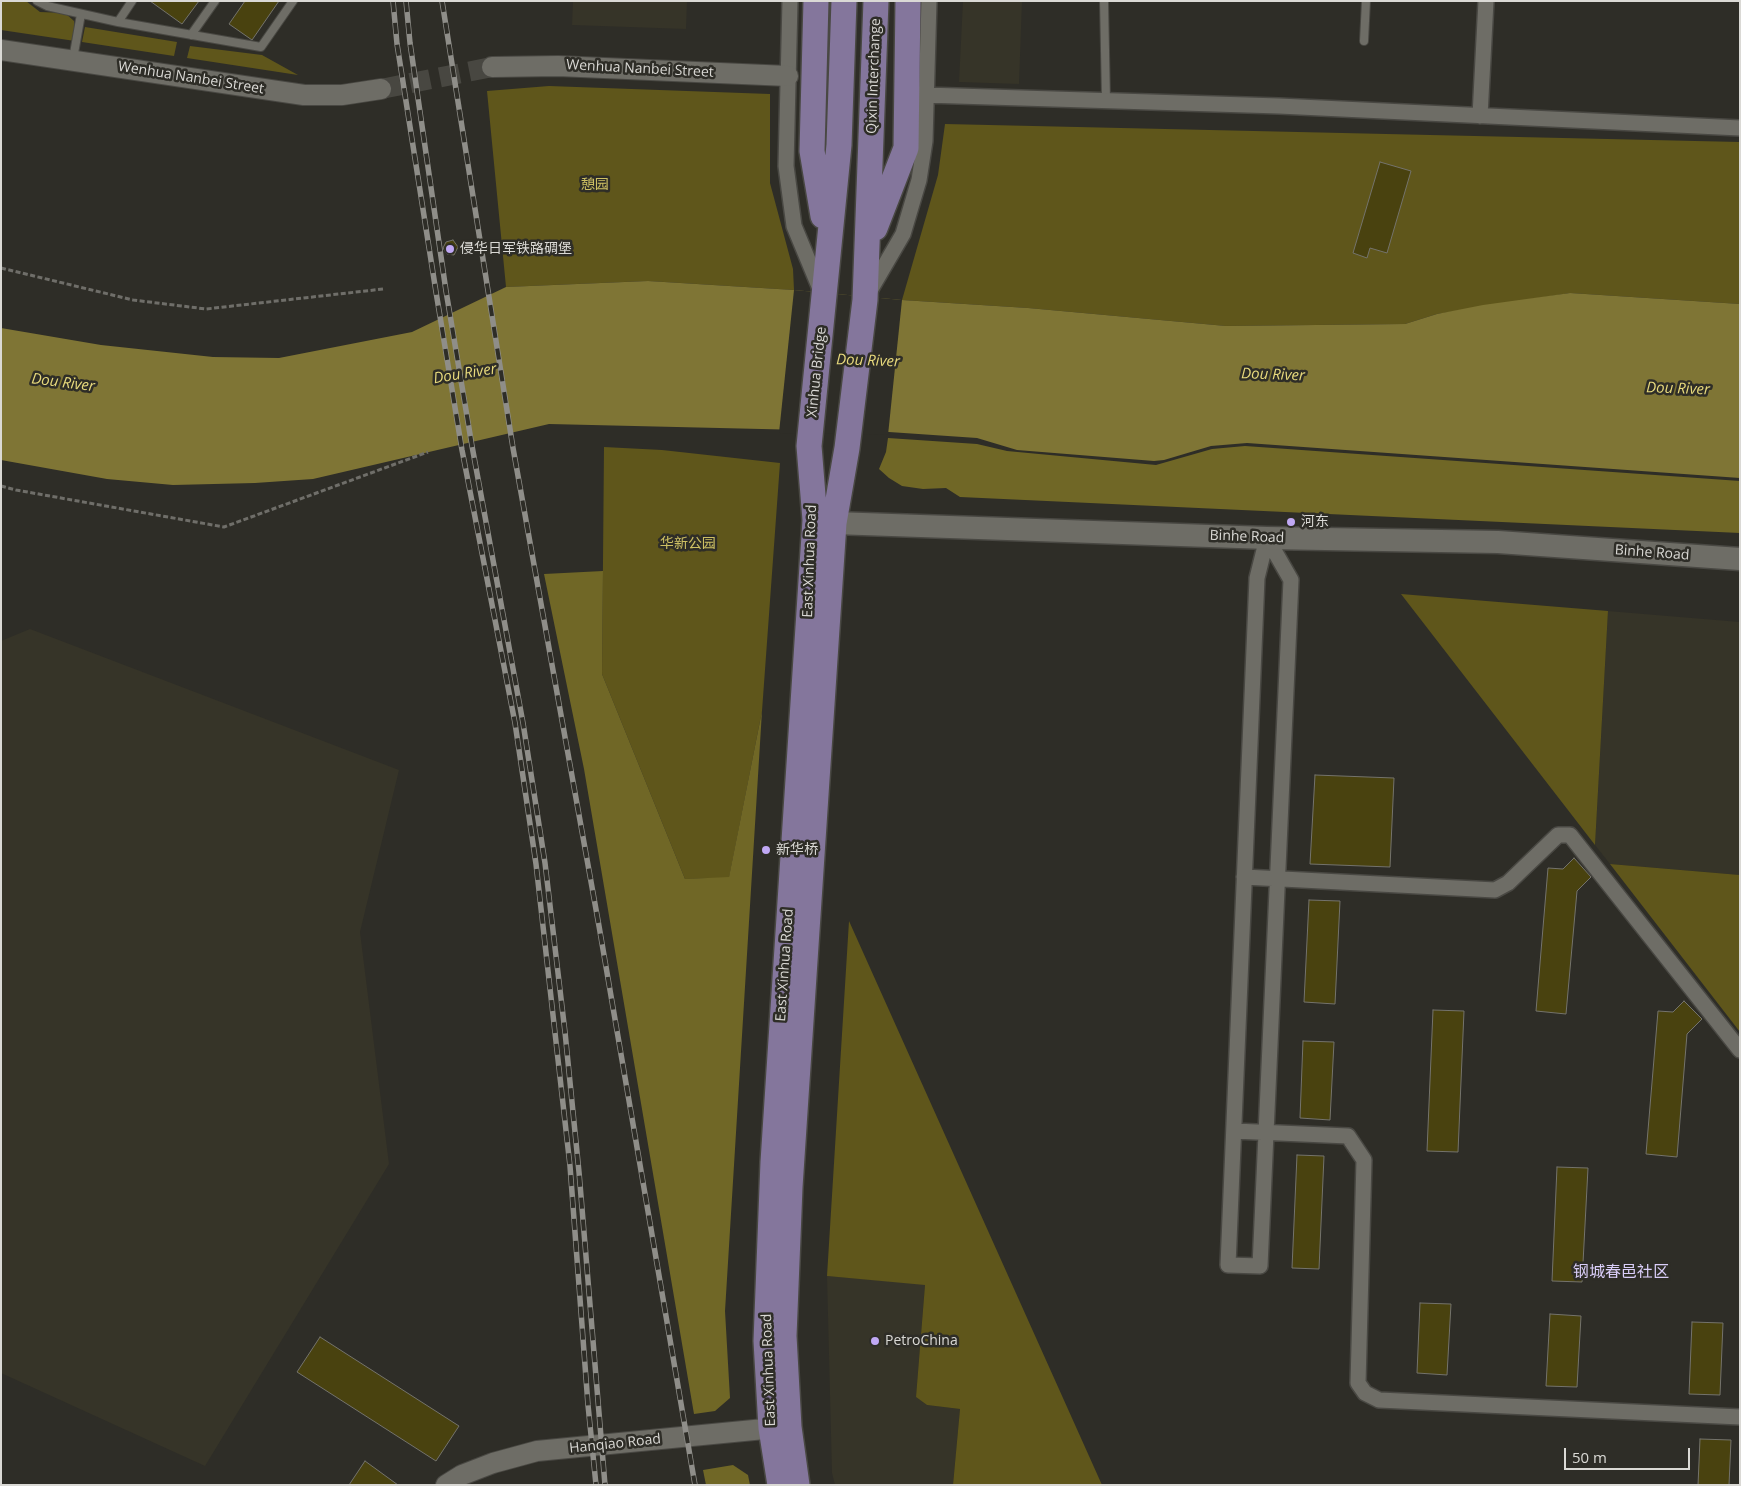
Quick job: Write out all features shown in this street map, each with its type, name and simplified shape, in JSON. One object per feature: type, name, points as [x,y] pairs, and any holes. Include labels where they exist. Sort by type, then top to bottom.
[{"type":"main road","points":[[816,1],[812,151],[828,248]]},
{"type":"main road","points":[[824,298],[839,146],[844,1]]},
{"type":"main road","name":"Qixin Interchange","points":[[868,246],[876,1]]},
{"type":"main road","points":[[865,300],[868,246],[906,148],[908,1]]},
{"type":"main road","name":"Xinhua Bridge","points":[[809,446],[824,298]]},
{"type":"main road","name":"East Xinhua Road","points":[[780,1485],[780,1428],[790,1187],[825,522],[847,448],[865,300]]},
{"type":"main road","name":"East Xinhua Road","points":[[809,446],[825,522]]},
{"type":"main road","name":"Binhe Road","points":[[825,522],[1267,538],[1498,542],[1740,559]]},
{"type":"main road","name":"East Xinhua Road","points":[[780,1428],[797,1485]]},
{"type":"street","points":[[790,1],[786,166],[794,226],[824,298]]},
{"type":"street","points":[[865,300],[903,234],[919,180],[925,141],[929,1]]},
{"type":"street","points":[[1480,116],[1486,1]]},
{"type":"street","name":"Wenhua Nanbei Street","points":[[1,50],[304,95],[342,95],[381,89]]},
{"type":"street","name":"Wenhua Nanbei Street","points":[[492,67],[558,66],[788,76]]},
{"type":"street","points":[[925,95],[1279,106],[1740,128]]},
{"type":"street","points":[[1267,538],[1291,580],[1260,1266],[1228,1265],[1257,578],[1267,538]]},
{"type":"street","points":[[1244,877],[1495,890],[1508,883],[1558,835],[1570,834],[1740,1050]]},
{"type":"street","points":[[1234,1131],[1348,1136],[1364,1160],[1358,1383],[1365,1393],[1379,1400],[1740,1417]]},
{"type":"street","name":"Hanqiao Road","points":[[446,1485],[462,1475],[493,1463],[537,1451],[780,1428]]},
{"type":"lane","points":[[37,1],[81,14],[118,22],[261,48],[293,1]]},
{"type":"lane","points":[[118,22],[132,1]]},
{"type":"lane","points":[[191,35],[215,1]]},
{"type":"lane","points":[[1104,1],[1106,100]]},
{"type":"lane","points":[[1364,41],[1366,1]]},
{"type":"lane","points":[[73,61],[81,14]]},
{"type":"path","points":[[1,268],[133,300],[206,309],[384,289]]},
{"type":"path","points":[[1,486],[224,527],[428,452]]},
{"type":"shaded area","points":[[573,1],[687,1],[686,29],[572,25]]},
{"type":"shaded area","points":[[963,1],[1022,1],[1019,84],[959,82]]},
{"type":"shaded area","points":[[888,438],[977,444],[1007,451],[1156,465],[1212,449],[1245,446],[1740,481],[1740,533],[960,497],[946,488],[923,489],[902,486],[889,478],[879,469],[886,452]]},
{"type":"shaded area","points":[[603,571],[602,674],[685,879],[729,877],[762,711],[725,1311],[730,1398],[715,1411],[694,1414],[584,769],[544,574]]},
{"type":"shaded area","points":[[1608,611],[1740,622],[1740,875],[1610,864],[1595,845]]},
{"type":"shaded area","points":[[30,629],[399,770],[360,932],[389,1164],[205,1466],[1,1373],[1,641]]},
{"type":"shaded area","name":"PetroChina","points":[[827,1276],[925,1284],[916,1397],[927,1405],[960,1409],[953,1485],[835,1485],[832,1473]]},
{"type":"shaded area","points":[[733,1465],[748,1475],[750,1485],[706,1485],[703,1470]]},
{"type":"green space","points":[[1,1],[26,1],[40,12],[65,13],[74,21],[75,41],[1,30]]},
{"type":"green space","points":[[85,27],[177,42],[174,56],[82,42]]},
{"type":"green space","points":[[190,46],[262,55],[298,75],[187,58]]},
{"type":"green space","name":"憩园","points":[[549,86],[770,94],[770,183],[793,269],[794,290],[648,281],[506,287],[487,91]]},
{"type":"green space","points":[[945,124],[1740,142],[1740,304],[1570,293],[1437,314],[1405,324],[1226,326],[1028,308],[902,300],[938,175]]},
{"type":"green space","name":"华新公园","points":[[604,447],[662,450],[780,463],[762,711],[729,878],[685,879],[602,674]]},
{"type":"green space","points":[[1401,594],[1608,611],[1595,845]]},
{"type":"green space","points":[[1610,864],[1740,875],[1740,1032]]},
{"type":"green space","points":[[849,921],[1102,1485],[953,1485],[960,1409],[927,1405],[916,1397],[925,1285],[827,1276]]},
{"type":"water","name":"Dou River","points":[[648,281],[1028,308],[1226,326],[1405,324],[1437,314],[1483,305],[1570,293],[1740,304],[1740,478],[1247,443],[1211,446],[1164,460],[1154,461],[1017,450],[977,438],[889,432],[549,424],[313,479],[255,483],[173,485],[107,479],[1,460],[1,328],[101,345],[213,357],[279,358],[412,332],[506,287]]},
{"type":"pier","points":[[794,290],[902,300],[888,435],[779,433]]},
{"type":"building","points":[[150,1],[199,1],[182,24]]},
{"type":"building","points":[[245,1],[279,1],[252,40],[229,24]]},
{"type":"building","points":[[1380,162],[1411,171],[1387,253],[1370,248],[1367,258],[1353,253]]},
{"type":"building","name":"侵华日军铁路碉堡","points":[[453,240],[458,247],[454,255],[447,254],[443,248],[446,242]]},
{"type":"building","points":[[1315,775],[1394,778],[1390,867],[1310,864]]},
{"type":"building","points":[[1574,858],[1591,877],[1577,891],[1566,1014],[1536,1011],[1548,868],[1563,869]]},
{"type":"building","points":[[1309,900],[1340,901],[1335,1004],[1304,1002]]},
{"type":"building","points":[[1684,1001],[1702,1019],[1687,1034],[1677,1157],[1646,1154],[1658,1011],[1673,1012]]},
{"type":"building","points":[[1433,1010],[1464,1011],[1458,1152],[1427,1151]]},
{"type":"building","points":[[1303,1041],[1334,1042],[1330,1120],[1300,1118]]},
{"type":"building","points":[[1297,1155],[1324,1156],[1319,1269],[1292,1268]]},
{"type":"building","points":[[1557,1167],[1588,1168],[1582,1282],[1552,1281]]},
{"type":"building","points":[[1420,1303],[1451,1304],[1447,1375],[1417,1373]]},
{"type":"building","points":[[1550,1314],[1581,1316],[1577,1387],[1546,1386]]},
{"type":"building","points":[[1692,1322],[1723,1323],[1720,1395],[1689,1394]]},
{"type":"building","points":[[320,1337],[459,1426],[436,1461],[297,1372]]},
{"type":"building","points":[[1700,1439],[1731,1440],[1729,1485],[1698,1485]]},
{"type":"building","points":[[365,1461],[398,1485],[349,1485]]},
{"type":"tunnel","points":[[381,89],[492,67]]},
{"type":"railway","points":[[393,1],[397,44],[462,450],[515,723],[536,864],[570,1166],[596,1485]]},
{"type":"railway","points":[[406,1],[410,43],[446,291],[472,446],[523,723],[545,863],[579,1172],[605,1485]]},
{"type":"railway","points":[[442,1],[513,448],[599,926],[695,1485]]},
{"type":"place","name":"侵华日军铁路碉堡","points":[[450,249]]},
{"type":"place","name":"河东","points":[[1291,522]]},
{"type":"place","name":"新华桥","points":[[766,850]]},
{"type":"place","name":"PetroChina","points":[[875,1341]]},
{"type":"district","name":"钢城春邑社区","points":[[1621,1272]]}]
